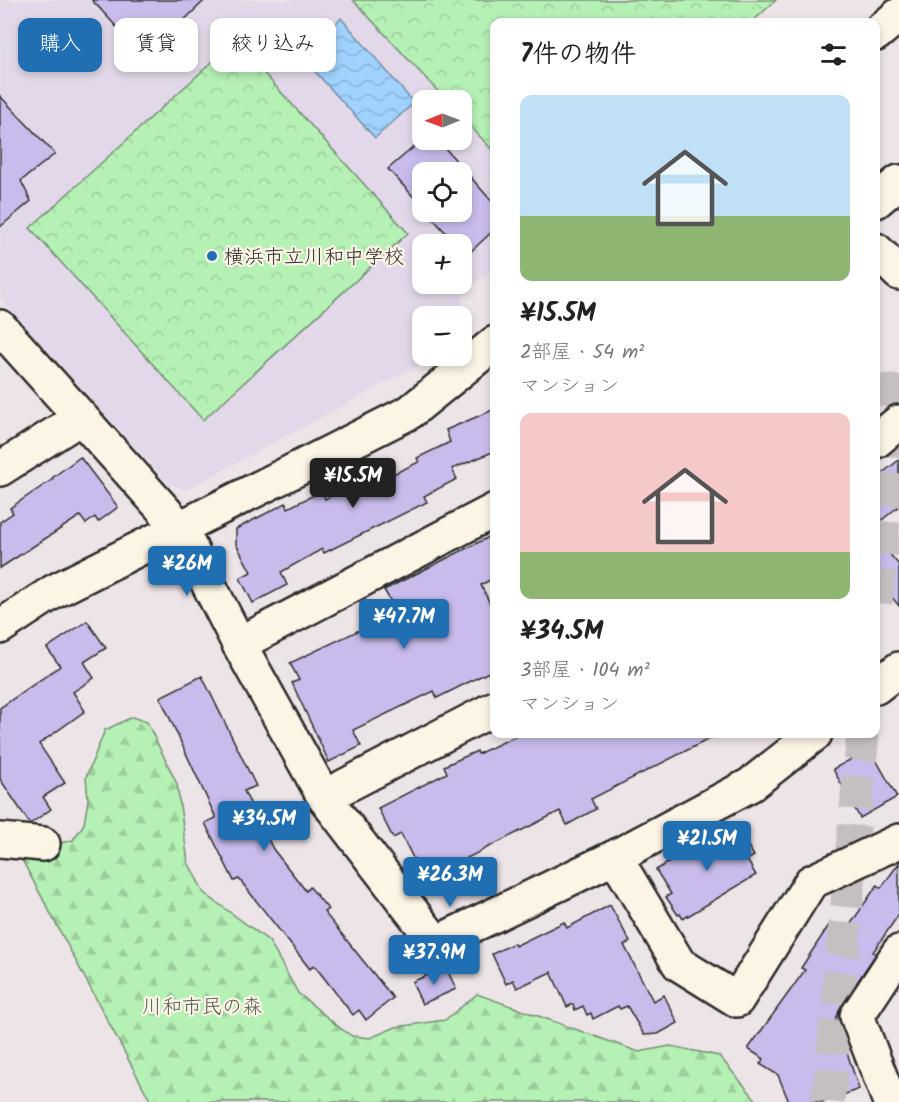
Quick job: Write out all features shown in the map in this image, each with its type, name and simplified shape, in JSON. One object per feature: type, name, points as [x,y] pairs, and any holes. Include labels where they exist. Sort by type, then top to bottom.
[{"type":"street","points":[[880,31],[899,15]]},
{"type":"street","points":[[880,198],[899,182]]},
{"type":"street","points":[[880,254],[899,273]]},
{"type":"street","points":[[0,327],[180,528],[239,644],[324,797],[436,944],[615,857],[750,785],[810,738]]},
{"type":"street","points":[[0,627],[53,592],[410,412],[490,347]]},
{"type":"street","points":[[0,470],[80,418]]},
{"type":"street","points":[[880,438],[899,422]]},
{"type":"street","points":[[239,644],[490,513]]},
{"type":"street","points":[[880,684],[899,669]]},
{"type":"street","points":[[324,797],[490,711]]},
{"type":"street","points":[[0,840],[44,844]]},
{"type":"street","points":[[615,857],[679,964],[737,1000],[811,882],[899,841]]},
{"type":"street","points":[[890,1102],[857,1016],[899,952]]},
{"type":"shaded area","name":"横浜市立川和中学校","points":[[0,0],[377,0],[459,90],[412,90],[412,150],[472,150],[472,104],[481,114],[490,131],[490,271],[472,284],[472,234],[412,234],[412,294],[462,294],[463,306],[412,306],[412,366],[417,366],[186,490],[169,484],[0,299]]},
{"type":"green space","points":[[353,0],[776,0],[756,18],[490,18],[490,148],[472,128],[472,90],[437,90]]},
{"type":"green space","points":[[210,64],[210,72],[263,72],[408,233],[203,420],[30,228]]},
{"type":"green space","name":"川和市民の森","points":[[132,717],[147,722],[177,784],[188,862],[204,893],[269,941],[298,993],[352,1036],[370,1038],[396,1027],[445,1020],[477,994],[639,1052],[670,1046],[719,1056],[758,1102],[151,1102],[12,841],[25,835],[61,843],[73,840],[84,824],[88,800],[86,777],[105,730]]},
{"type":"water","points":[[341,18],[412,101],[412,105],[375,138],[316,72],[336,72],[336,23]]},
{"type":"building","points":[[92,0],[205,0],[186,18],[114,18],[114,24]]},
{"type":"building","points":[[0,96],[55,154],[21,181],[31,201],[0,227]]},
{"type":"building","points":[[412,149],[447,150],[457,162],[412,162],[412,195],[388,169]]},
{"type":"building","points":[[472,179],[490,199],[490,234],[472,250],[472,234],[447,234],[436,222],[472,222]]},
{"type":"building","points":[[490,411],[490,453],[452,469],[457,479],[424,496],[427,502],[324,553],[322,549],[281,572],[287,585],[253,603],[240,578],[251,572],[236,544],[236,529],[286,503],[288,508],[322,491],[325,499],[372,474],[376,482],[419,462],[417,458],[450,442],[446,430]]},
{"type":"building","points":[[80,457],[118,507],[98,522],[95,517],[86,524],[80,516],[0,568],[0,522],[13,513],[10,508],[53,479]]},
{"type":"building","points":[[899,460],[899,506],[880,522],[880,475]]},
{"type":"building","points":[[490,537],[490,580],[481,585],[490,604],[490,672],[437,698],[434,691],[353,730],[361,746],[329,762],[292,683],[299,680],[290,663],[364,628],[361,621],[393,605],[384,590]]},
{"type":"building","points":[[880,543],[899,565],[899,606],[886,590],[880,595]]},
{"type":"building","points":[[87,621],[106,648],[84,662],[94,678],[73,692],[85,711],[39,744],[65,783],[43,797],[51,809],[30,824],[0,779],[0,708],[60,666],[47,648]]},
{"type":"building","points":[[202,676],[256,786],[244,791],[273,849],[306,891],[310,887],[328,909],[324,912],[393,998],[366,1020],[359,1010],[353,1015],[314,965],[310,969],[239,879],[234,881],[205,823],[216,818],[160,697]]},
{"type":"building","points":[[512,738],[711,738],[591,799],[596,809],[567,825],[560,811],[467,858],[471,868],[450,878],[454,886],[432,896],[401,834],[393,838],[378,808],[447,773],[444,766],[477,751],[478,754]]},
{"type":"building","points":[[870,749],[897,797],[860,818],[833,769]]},
{"type":"building","points":[[727,827],[732,835],[739,831],[754,856],[747,860],[756,875],[683,919],[666,897],[671,894],[656,870]]},
{"type":"building","points":[[899,863],[899,914],[873,952],[876,954],[841,1006],[836,1019],[859,1089],[824,1102],[789,1102],[778,1075],[760,1064],[764,1059],[748,1049],[805,970],[801,968],[829,925],[844,934],[877,885],[881,888]]},
{"type":"building","points":[[610,905],[630,942],[624,945],[653,1001],[664,995],[678,1023],[658,1034],[644,1035],[627,1006],[620,1009],[618,1006],[593,1019],[591,1013],[587,1015],[583,1006],[575,1010],[573,1004],[567,1007],[551,972],[517,988],[513,980],[506,984],[492,954],[514,943],[515,946],[564,922],[567,928]]},
{"type":"building","points":[[446,967],[456,989],[422,1004],[412,982]]},
{"type":"tunnel","points":[[880,562],[899,365]]},
{"type":"tunnel","points":[[828,1102],[863,738]]},
{"type":"place","name":"横浜市立川和中学校","points":[[212,256]]}]
